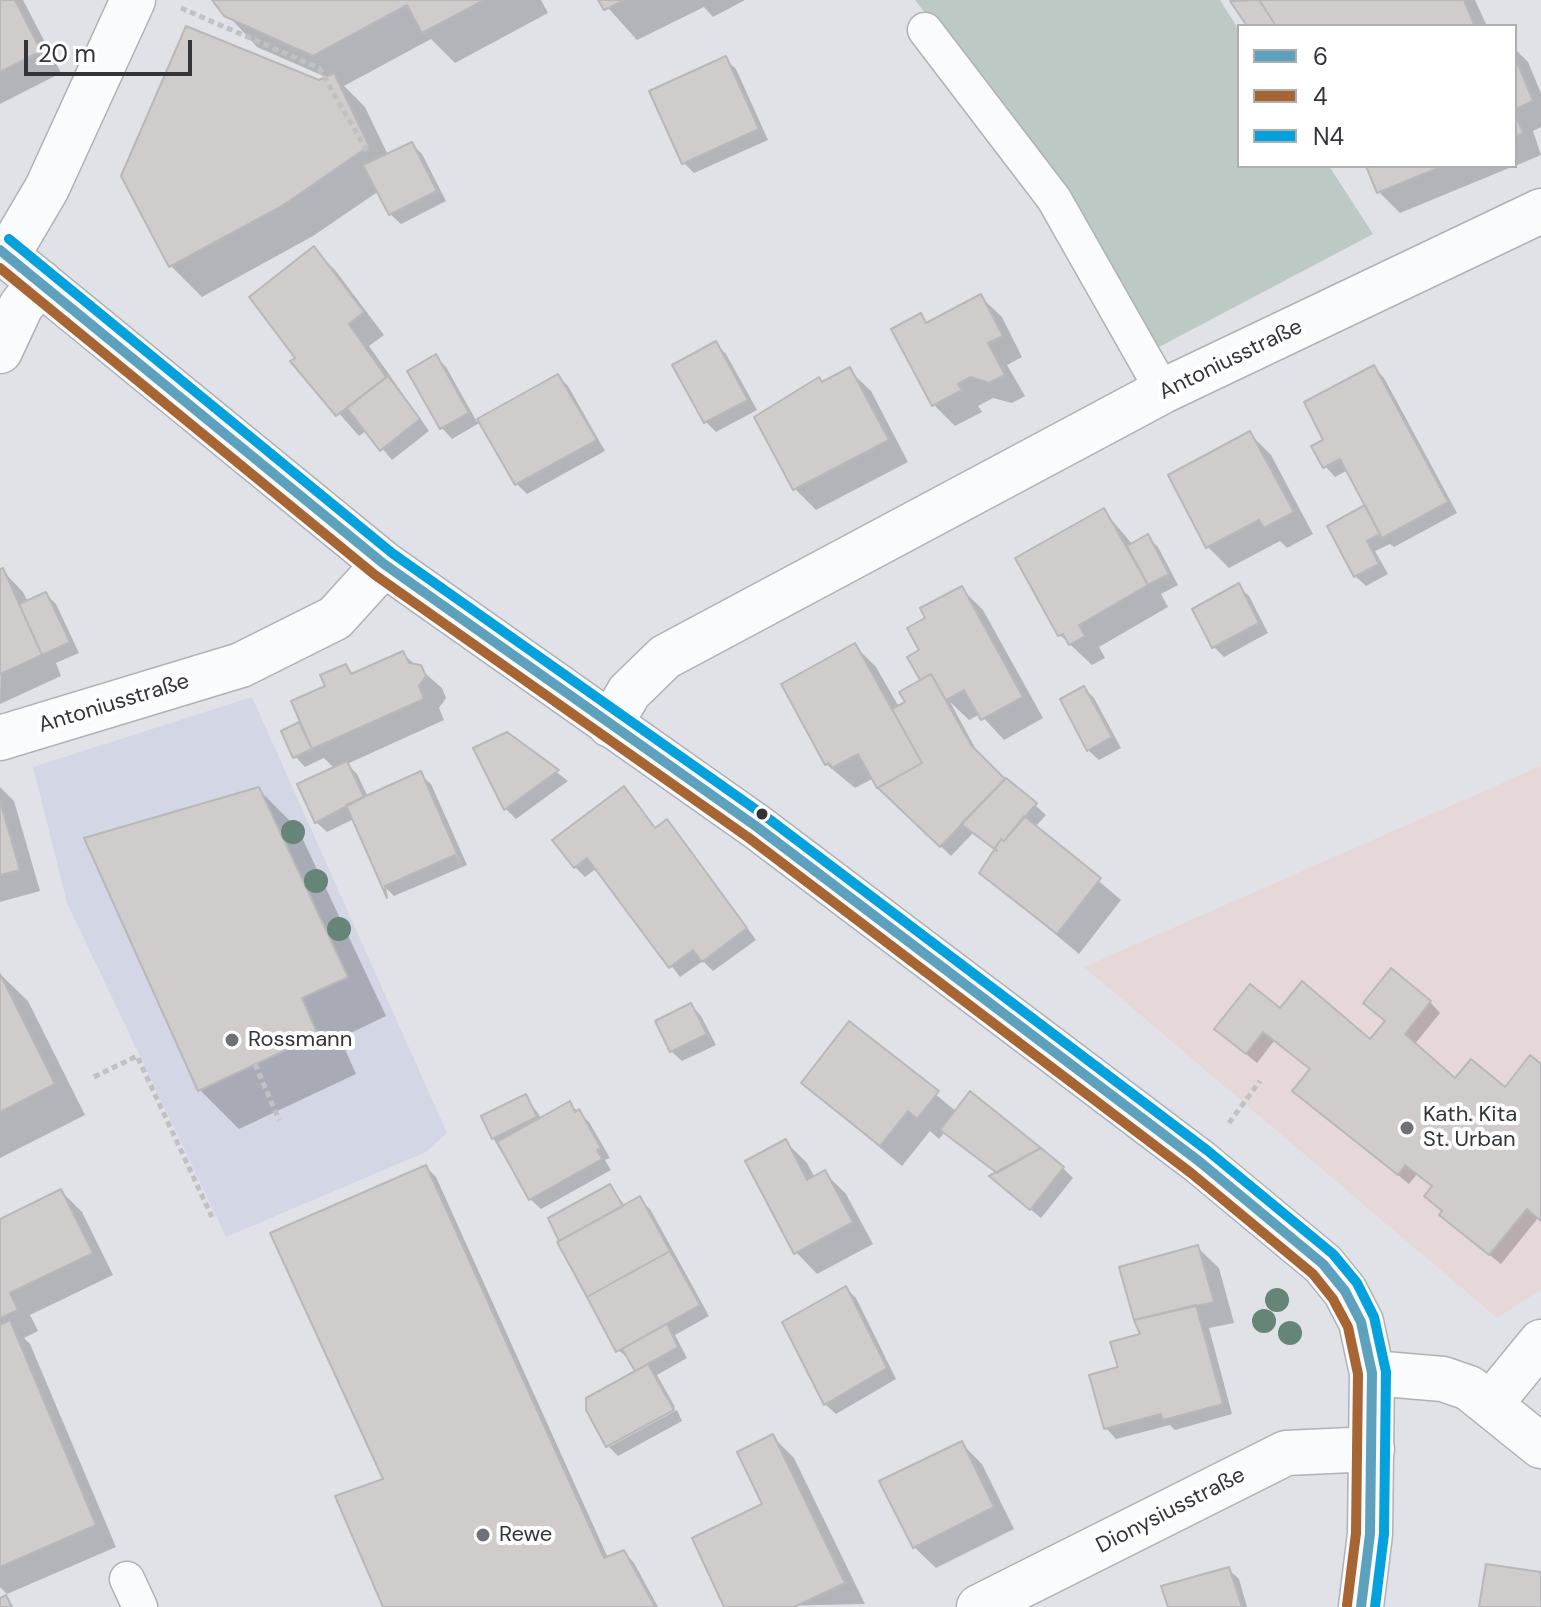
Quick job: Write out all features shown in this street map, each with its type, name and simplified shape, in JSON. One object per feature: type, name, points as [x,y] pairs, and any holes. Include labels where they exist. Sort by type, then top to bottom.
[{"type":"street","points":[[0,351],[21,306],[16,263],[133,0]]},
{"type":"street","name":"Antoniusstraße","points":[[610,725],[629,692],[665,657],[1163,391],[1541,211]]},
{"type":"street","points":[[16,263],[384,564],[757,827],[1200,1162],[1323,1264],[1345,1291],[1361,1322],[1372,1373],[1370,1534],[1361,1607]]},
{"type":"street","name":"Antoniusstraße","points":[[0,738],[241,665],[335,618],[384,564]]},
{"type":"street","points":[[1491,1403],[1541,1342]]},
{"type":"street","points":[[1372,1373],[1443,1379],[1469,1388],[1541,1446]]},
{"type":"street","name":"Dionysiusstraße","points":[[979,1607],[1286,1453],[1372,1449]]},
{"type":"lane","points":[[925,30],[1054,199],[1163,391]]},
{"type":"path","points":[[176,6],[319,68],[367,151]]},
{"type":"path","points":[[94,1077],[137,1056],[212,1217]]},
{"type":"path","points":[[255,1064],[279,1120]]},
{"type":"shaded area","points":[[915,0],[1220,0],[1237,27],[1237,168],[1330,168],[1373,234],[1159,347],[1065,194]]},
{"type":"shaded area","points":[[252,697],[447,1133],[426,1152],[226,1237],[67,903],[33,767]]},
{"type":"shaded area","name":"Kath. Kita St. Urban","points":[[1541,766],[1541,1290],[1497,1318],[1084,967]]},
{"type":"building","points":[[0,0],[15,0],[41,51],[0,72]]},
{"type":"building","points":[[212,0],[484,0],[422,33],[407,5],[313,56],[224,16]]},
{"type":"building","points":[[598,0],[625,0],[604,10]]},
{"type":"building","points":[[1259,0],[1464,0],[1474,24],[1275,24]]},
{"type":"building","points":[[1259,0],[1275,24],[1246,24],[1230,1]]},
{"type":"building","points":[[186,26],[319,80],[334,73],[369,146],[282,206],[169,267],[121,176]]},
{"type":"building","points":[[726,56],[759,129],[682,164],[649,91]]},
{"type":"building","points":[[1517,62],[1533,101],[1517,108]]},
{"type":"building","points":[[1517,119],[1523,133],[1517,135]]},
{"type":"building","points":[[412,142],[437,191],[389,215],[363,165]]},
{"type":"building","points":[[1367,168],[1438,168],[1377,193]]},
{"type":"building","points":[[314,246],[364,312],[349,324],[386,377],[336,416],[290,361],[295,358],[249,297]]},
{"type":"building","points":[[981,294],[1003,336],[988,343],[1005,375],[989,383],[971,377],[958,384],[962,390],[932,406],[891,329],[921,313],[926,323]]},
{"type":"building","points":[[716,341],[748,400],[704,423],[672,365]]},
{"type":"building","points":[[436,354],[469,413],[440,429],[407,371]]},
{"type":"building","points":[[1374,365],[1448,502],[1382,538],[1340,459],[1323,468],[1311,446],[1323,440],[1304,402]]},
{"type":"building","points":[[850,367],[889,440],[793,490],[754,417],[819,377],[822,382]]},
{"type":"building","points":[[558,374],[597,440],[515,485],[477,419]]},
{"type":"building","points":[[388,376],[420,419],[380,451],[347,408]]},
{"type":"building","points":[[1250,431],[1294,512],[1264,528],[1259,520],[1206,548],[1168,475]]},
{"type":"building","points":[[1365,505],[1380,534],[1367,541],[1379,564],[1354,577],[1327,526]]},
{"type":"building","points":[[1104,508],[1148,585],[1079,625],[1085,636],[1069,645],[1063,634],[1058,636],[1015,558]]},
{"type":"building","points":[[1148,534],[1169,574],[1148,585],[1127,546]]},
{"type":"building","points":[[3,568],[42,655],[0,674],[0,569]]},
{"type":"building","points":[[1239,583],[1259,623],[1212,648],[1192,609]]},
{"type":"building","points":[[962,586],[1023,697],[981,720],[964,690],[946,700],[931,674],[920,680],[907,657],[919,650],[907,628],[925,618],[920,608]]},
{"type":"building","points":[[46,592],[70,642],[42,655],[19,604]]},
{"type":"building","points":[[855,643],[922,763],[877,788],[858,754],[832,768],[829,763],[825,765],[781,684]]},
{"type":"building","points":[[403,651],[409,663],[421,665],[426,676],[419,686],[424,699],[312,749],[291,701],[325,686],[320,675],[346,664],[351,674]]},
{"type":"building","points":[[931,674],[971,745],[1005,779],[940,847],[878,788],[922,763],[892,709],[905,702],[899,692]]},
{"type":"building","points":[[1084,686],[1112,737],[1087,751],[1060,699]]},
{"type":"building","points":[[299,722],[312,749],[293,758],[281,731]]},
{"type":"building","points":[[507,732],[559,770],[504,810],[473,748]]},
{"type":"building","points":[[347,761],[364,797],[315,823],[297,784]]},
{"type":"building","points":[[421,771],[462,865],[455,855],[385,886],[387,898],[346,805]]},
{"type":"building","points":[[1006,778],[1037,803],[1004,841],[1001,839],[995,848],[997,851],[961,824]]},
{"type":"building","points":[[624,786],[655,828],[667,819],[747,928],[702,962],[693,950],[669,968],[587,858],[574,868],[552,840]]},
{"type":"building","points":[[259,787],[348,977],[302,998],[318,1035],[198,1091],[84,838]]},
{"type":"building","points":[[0,801],[20,870],[0,875]]},
{"type":"building","points":[[1024,816],[1101,878],[1057,934],[979,873],[1001,839],[1004,841]]},
{"type":"building","points":[[1391,968],[1431,1001],[1405,1034],[1455,1078],[1471,1059],[1505,1087],[1530,1055],[1541,1064],[1541,1221],[1527,1209],[1489,1255],[1439,1215],[1442,1211],[1424,1196],[1432,1186],[1405,1165],[1398,1175],[1292,1091],[1310,1069],[1263,1032],[1246,1054],[1214,1029],[1250,984],[1280,1008],[1302,981],[1370,1039],[1385,1021],[1363,1003]]},
{"type":"building","points":[[0,974],[55,1084],[0,1112]]},
{"type":"building","points":[[691,1003],[707,1034],[670,1052],[655,1021]]},
{"type":"building","points":[[849,1021],[939,1091],[917,1119],[908,1111],[880,1146],[801,1083]]},
{"type":"building","points":[[970,1091],[1041,1148],[997,1173],[940,1130]]},
{"type":"building","points":[[526,1094],[537,1117],[492,1139],[481,1116]]},
{"type":"building","points":[[570,1101],[575,1112],[579,1109],[601,1148],[597,1150],[602,1159],[529,1200],[497,1142]]},
{"type":"building","points":[[786,1139],[807,1180],[825,1170],[853,1222],[794,1254],[745,1161]]},
{"type":"building","points":[[1041,1148],[1064,1167],[1030,1210],[989,1176]]},
{"type":"building","points":[[426,1165],[604,1558],[624,1550],[655,1607],[383,1607],[335,1496],[383,1479],[270,1233]]},
{"type":"building","points":[[610,1184],[623,1206],[559,1241],[548,1218]]},
{"type":"building","points":[[61,1189],[93,1253],[10,1293],[18,1310],[0,1318],[0,1219]]},
{"type":"building","points":[[640,1196],[670,1251],[587,1297],[557,1242]]},
{"type":"building","points":[[1198,1245],[1214,1302],[1134,1320],[1119,1267]]},
{"type":"building","points":[[670,1251],[700,1305],[616,1352],[587,1297]]},
{"type":"building","points":[[846,1286],[887,1368],[824,1405],[782,1322]]},
{"type":"building","points":[[1196,1305],[1223,1404],[1163,1420],[1161,1414],[1104,1429],[1089,1375],[1118,1367],[1110,1342],[1140,1334],[1134,1320]]},
{"type":"building","points":[[10,1320],[96,1525],[0,1567],[0,1325]]},
{"type":"building","points":[[667,1324],[678,1347],[635,1371],[622,1349]]},
{"type":"building","points":[[648,1364],[674,1410],[606,1447],[586,1410],[586,1398]]},
{"type":"building","points":[[773,1434],[845,1583],[794,1607],[724,1607],[692,1538],[762,1504],[737,1452]]},
{"type":"building","points":[[962,1441],[994,1507],[913,1548],[879,1481]]},
{"type":"building","points":[[1486,1564],[1541,1572],[1541,1607],[1479,1607]]},
{"type":"building","points":[[1229,1567],[1242,1607],[1168,1607],[1161,1586]]},
{"type":"building","points":[[6,1595],[12,1607],[0,1607],[0,1598]]},
{"type":"transit line","name":"N4","points":[[9,239],[392,553],[765,816],[1208,1151],[1333,1254],[1357,1283],[1374,1317],[1386,1372],[1384,1534],[1375,1607]]},
{"type":"transit line","name":"6","points":[[0,250],[384,564],[757,827],[1200,1162],[1323,1264],[1345,1291],[1361,1322],[1372,1373],[1370,1534],[1361,1607]]},
{"type":"transit line","name":"4","points":[[0,268],[375,575],[749,838],[1191,1173],[1313,1274],[1333,1299],[1348,1327],[1358,1374],[1356,1533],[1347,1605]]},
{"type":"place","name":"Rossmann","points":[[232,1040]]},
{"type":"place","name":"Kath. Kita St. Urban","points":[[1407,1128]]},
{"type":"place","name":"Rewe","points":[[483,1535]]}]
